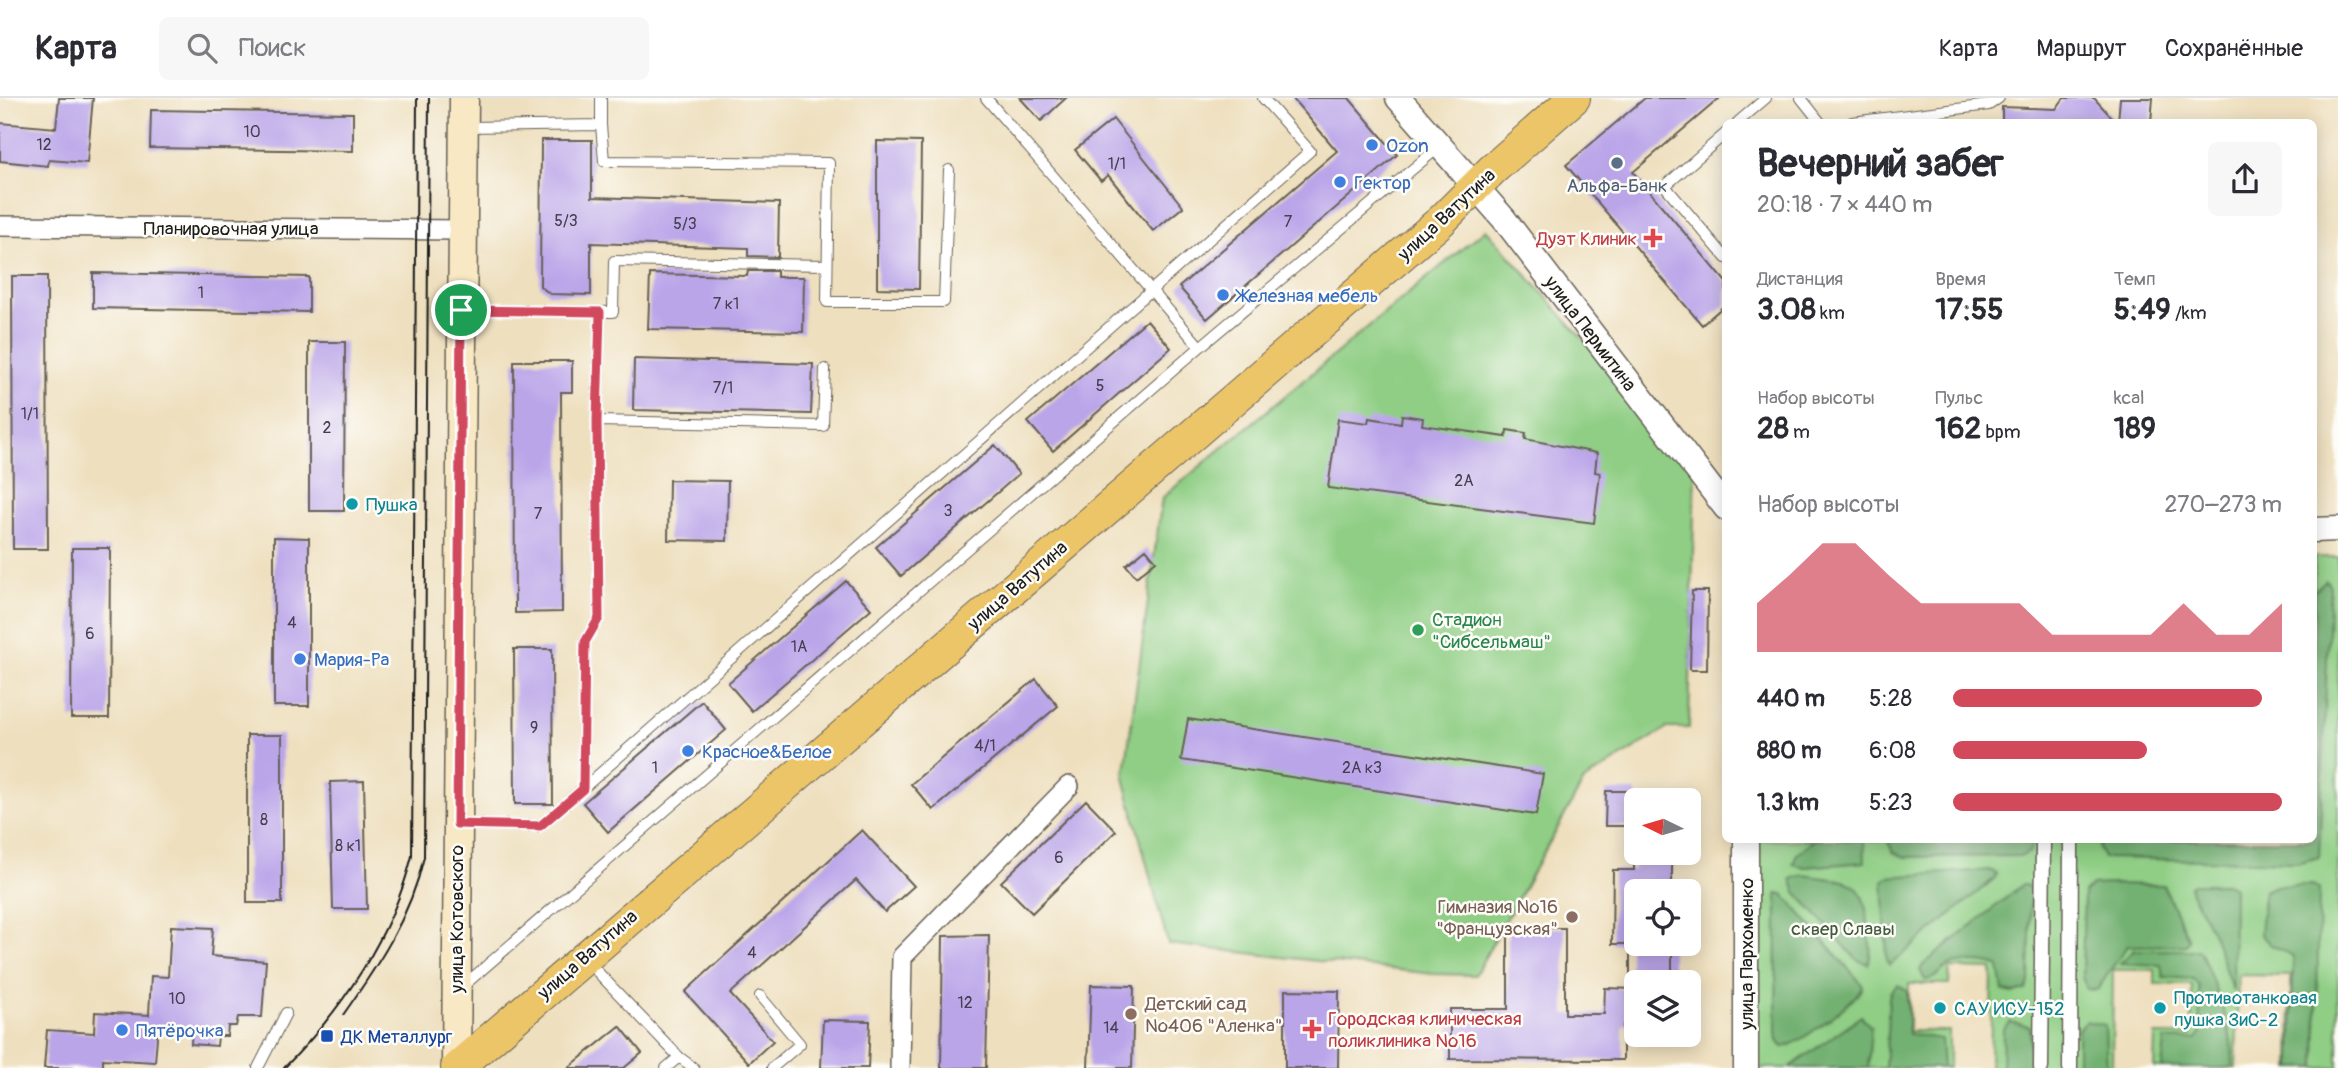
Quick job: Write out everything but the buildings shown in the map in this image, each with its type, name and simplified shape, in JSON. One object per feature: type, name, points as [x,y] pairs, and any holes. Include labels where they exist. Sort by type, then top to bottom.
[{"type":"main road","name":"улица Котовского","points":[[456,1068],[464,98]]},
{"type":"main road","name":"улица Ватутина","points":[[456,1068],[583,956],[1431,230],[1574,98]]},
{"type":"street","name":"улица Пермитина","points":[[1398,98],[1438,147],[1504,219],[1722,503]]},
{"type":"street","name":"Планировочная улица","points":[[0,226],[462,230]]},
{"type":"street","points":[[2317,530],[2338,529]]},
{"type":"street","points":[[900,1068],[902,957],[1069,786]]},
{"type":"street","name":"улица Пархоменко","points":[[1746,843],[1746,1068]]},
{"type":"street","points":[[2041,1068],[2043,843]]},
{"type":"street","points":[[2070,1068],[2071,843]]},
{"type":"lane","points":[[601,98],[604,161],[829,163],[827,302],[944,302],[949,170]]},
{"type":"lane","points":[[986,98],[1200,348]]},
{"type":"lane","points":[[457,824],[540,826],[1310,151],[1263,98]]},
{"type":"lane","points":[[1742,119],[1766,98]]},
{"type":"lane","points":[[1801,98],[1817,119]]},
{"type":"lane","points":[[1876,119],[1989,105],[1999,98]]},
{"type":"lane","points":[[463,127],[601,125]]},
{"type":"lane","points":[[1722,136],[1665,186],[1722,253]]},
{"type":"lane","points":[[456,992],[1200,348],[1438,147]]},
{"type":"lane","points":[[461,310],[612,312],[614,261],[827,265]]},
{"type":"lane","points":[[583,789],[585,642],[599,618],[597,421],[600,312]]},
{"type":"lane","points":[[597,421],[823,426],[825,369]]},
{"type":"lane","points":[[583,956],[678,1057],[694,1068]]},
{"type":"lane","points":[[760,996],[800,1044],[772,1068]]},
{"type":"lane","points":[[258,1068],[286,1013]]},
{"type":"lane","points":[[666,1068],[678,1057]]},
{"type":"green space","name":"Стадион \"Сибсельмаш\"","points":[[1486,229],[1695,465],[1689,728],[1667,728],[1584,781],[1475,975],[1433,974],[1168,944],[1124,778],[1162,498]]},
{"type":"green space","name":"сквер Славы","points":[[2317,557],[2338,557],[2338,1068],[2290,1068],[2291,976],[2238,975],[2236,1068],[2154,1068],[2155,1035],[2192,1035],[2192,985],[2155,984],[2155,970],[2113,970],[2112,1068],[1990,1068],[1992,969],[1950,968],[1949,984],[1909,984],[1909,1031],[1949,1031],[1949,1068],[1756,1068],[1755,843],[2317,843]]},
{"type":"green space","points":[[2326,580],[2330,586],[2319,857],[2301,862],[2104,858],[2099,848],[2101,843],[2317,843],[2317,588]]},
{"type":"green space","points":[[1810,843],[1864,843],[1865,862],[1805,867],[1793,864],[1797,854]]},
{"type":"green space","points":[[1888,843],[2034,843],[2029,852],[2022,856],[1905,857],[1893,852]]},
{"type":"green space","points":[[1989,870],[1996,873],[1995,878],[1890,965],[1887,960],[1883,881],[1887,877]]},
{"type":"green space","points":[[1804,875],[1843,881],[1858,889],[1866,909],[1870,950],[1868,964],[1857,960],[1796,892],[1791,879]]},
{"type":"green space","points":[[2227,884],[2234,888],[2233,992],[2213,934],[2191,893],[2190,886]]},
{"type":"green space","points":[[2022,885],[2031,890],[2029,982],[2026,990],[2014,993],[2003,991],[1999,967],[1982,962],[1954,964],[1933,978],[1925,980],[1920,970],[1923,965]]},
{"type":"green space","points":[[2092,885],[2163,885],[2189,940],[2186,945],[2127,946],[2097,990],[2087,989],[2082,977],[2084,893]]},
{"type":"green space","points":[[2313,885],[2319,889],[2316,1068],[2292,1068],[2293,956],[2271,945],[2260,934],[2264,891],[2276,886]]},
{"type":"green space","points":[[1777,894],[1783,894],[1861,983],[1862,988],[1826,1022],[1801,1039],[1783,1047],[1777,1041],[1776,1031]]},
{"type":"green space","points":[[2134,950],[2198,950],[2201,953],[2227,1023],[2233,1068],[2162,1068],[2165,1040],[2197,1039],[2200,1034],[2199,986],[2193,979],[2163,977],[2161,965],[2120,963]]},
{"type":"green space","points":[[1898,985],[1907,991],[1909,1034],[1941,1039],[1943,1068],[1885,1068],[1889,998],[1891,991]]},
{"type":"green space","points":[[1861,1016],[1871,1027],[1868,1068],[1789,1068]]},
{"type":"green space","points":[[2085,1021],[2105,1025],[2107,1068],[2078,1068],[2078,1029]]},
{"type":"green space","points":[[2010,1022],[2030,1026],[2031,1068],[2002,1068],[2003,1029]]},
{"type":"tram line","points":[[284,1068],[326,1022],[362,970],[392,915],[412,856],[417,98]]},
{"type":"tram line","points":[[343,1015],[401,921],[424,857],[429,98]]},
{"type":"place","name":"Ozon","points":[[1372,145]]},
{"type":"place","name":"Альфа-Банк","points":[[1617,163]]},
{"type":"place","name":"Гектор","points":[[1340,182]]},
{"type":"place","name":"Дуэт Клиник","points":[[1653,238]]},
{"type":"place","name":"Железная мебель","points":[[1223,295]]},
{"type":"place","name":"Пушка","points":[[352,504]]},
{"type":"place","name":"Стадион \"Сибсельмаш\"","points":[[1418,630]]},
{"type":"place","name":"Мария-Ра","points":[[300,659]]},
{"type":"place","name":"Красное&Белое","points":[[688,751]]},
{"type":"place","name":"Гимназия №16 \"Французская\"","points":[[1572,917]]},
{"type":"place","name":"САУ ИСУ-152","points":[[1940,1008]]},
{"type":"place","name":"Противотанковая пушка ЗиС-2","points":[[2160,1008]]},
{"type":"place","name":"Детский сад №406 \"Аленка\"","points":[[1131,1014]]},
{"type":"place","name":"Городская клиническая поликлиника №16","points":[[1312,1029]]},
{"type":"place","name":"Пятёрочка","points":[[122,1030]]},
{"type":"place","name":"ДК Металлург","points":[[327,1036]]},
{"type":"route","points":[[461,310],[600,312],[597,421],[599,618],[585,642],[583,789],[540,826],[457,824],[461,310]]}]
